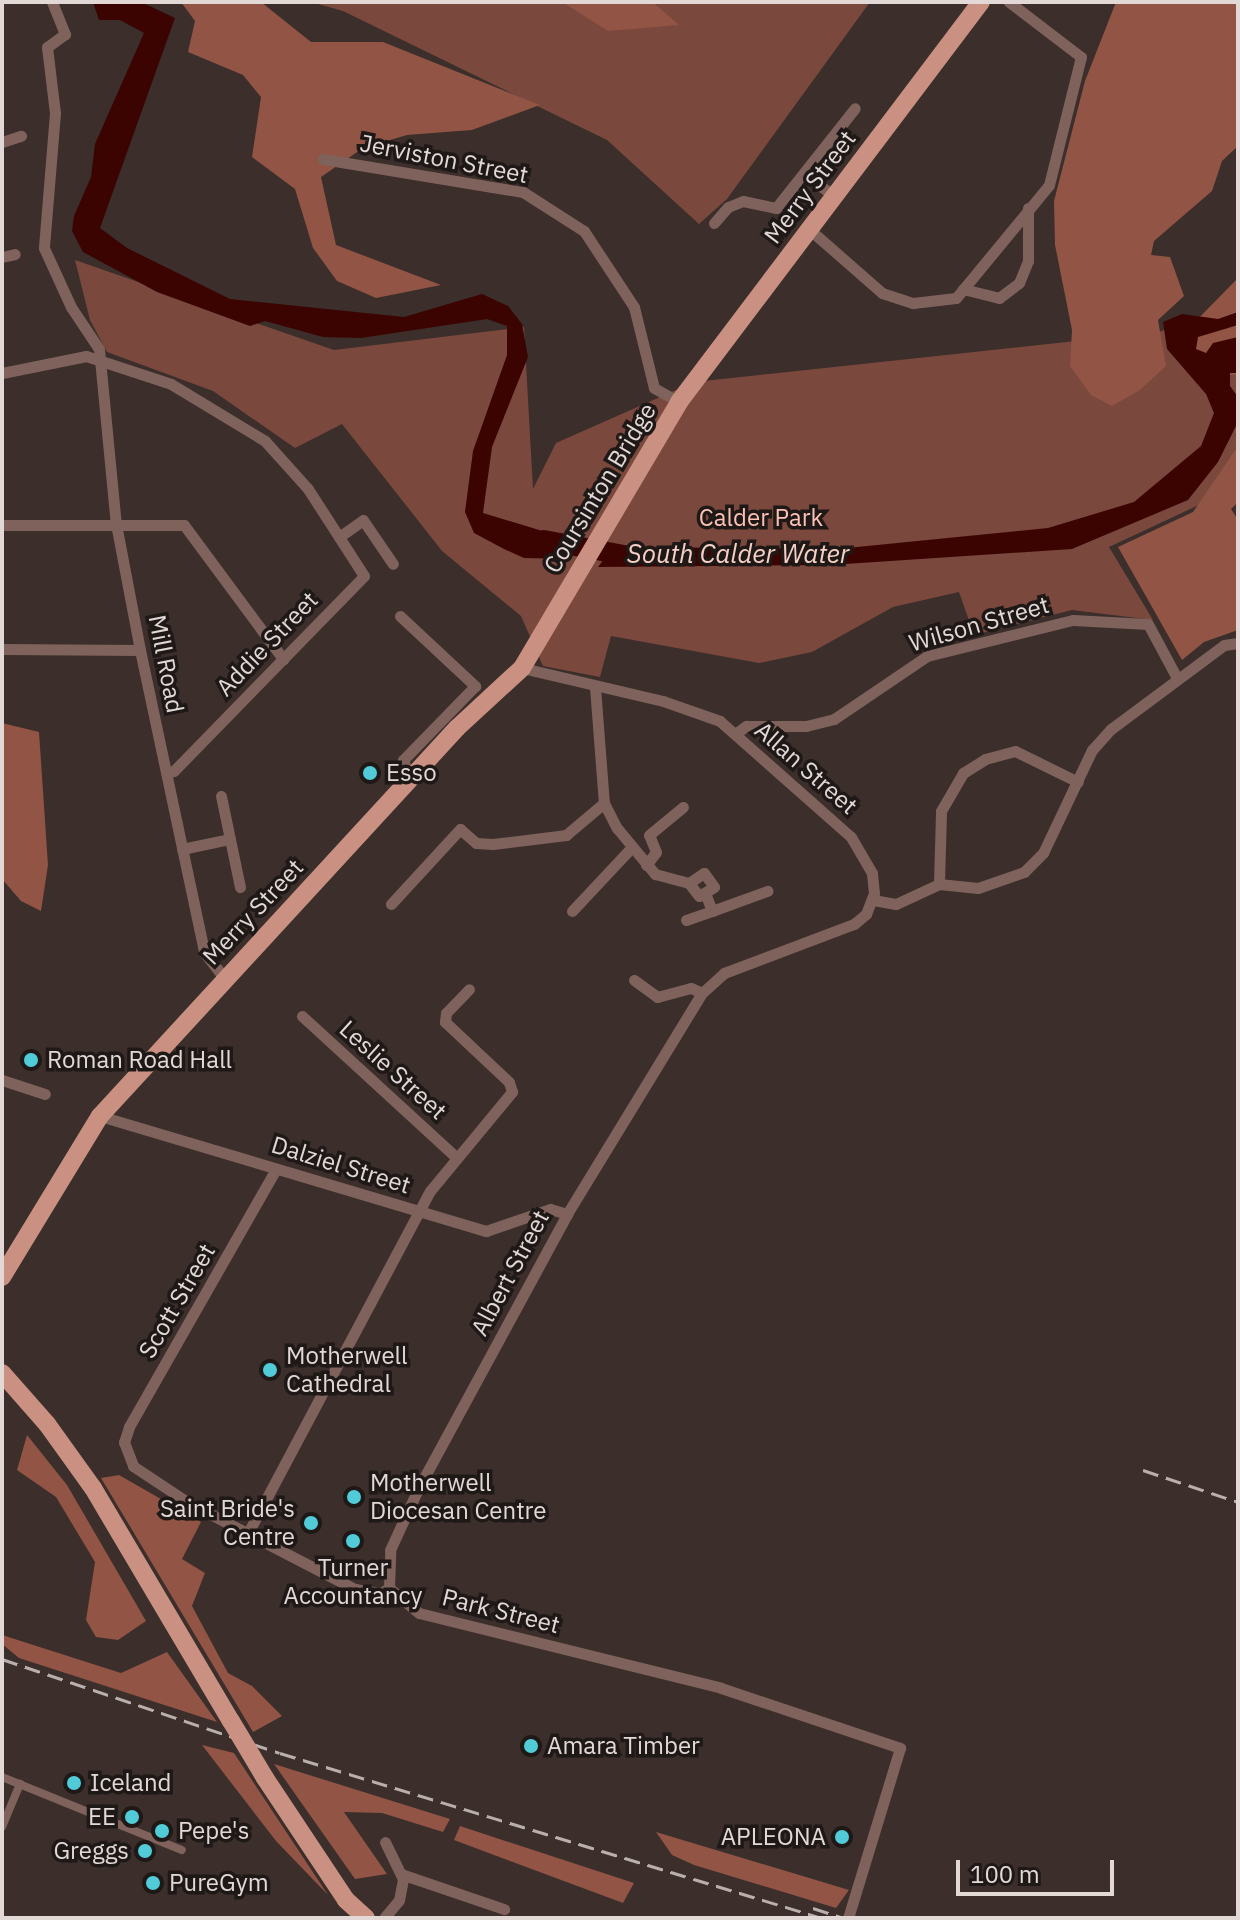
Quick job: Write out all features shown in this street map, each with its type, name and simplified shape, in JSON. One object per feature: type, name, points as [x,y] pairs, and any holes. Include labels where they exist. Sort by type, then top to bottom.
[{"type":"main road","name":"Merry Street","points":[[679,402],[981,2]]},
{"type":"main road","name":"Coursinton Bridge","points":[[562,599],[679,402]]},
{"type":"main road","name":"Merry Street","points":[[2,1277],[100,1116],[410,779],[522,668],[562,599]]},
{"type":"main road","points":[[2,1373],[47,1424],[93,1488],[265,1778],[349,1909],[366,1918]]},
{"type":"street","points":[[52,2],[65,34],[47,47],[55,113],[44,248],[71,307],[99,354]]},
{"type":"street","points":[[809,229],[882,293],[913,303],[941,302],[963,289],[1049,185],[1081,57],[1009,2]]},
{"type":"street","points":[[714,223],[728,207],[743,201],[776,208],[855,108]]},
{"type":"street","points":[[2,142],[21,136]]},
{"type":"street","name":"Jerviston Street","points":[[323,159],[523,192],[584,231],[634,307],[654,388],[679,402]]},
{"type":"street","points":[[804,174],[834,196]]},
{"type":"street","points":[[963,289],[999,298],[1019,283],[1028,261],[1028,208]]},
{"type":"street","points":[[2,257],[15,254]]},
{"type":"street","points":[[2,373],[99,354],[171,384],[265,441],[308,489],[339,537],[363,520],[393,564]]},
{"type":"street","name":"Mill Road","points":[[99,354],[116,524],[140,650],[204,952],[224,978]]},
{"type":"street","points":[[2,525],[174,522],[189,528],[283,659]]},
{"type":"street","name":"Addie Street","points":[[166,773],[174,771],[364,576],[339,537]]},
{"type":"street","points":[[400,616],[475,686],[403,760],[410,779]]},
{"type":"street","name":"Wilson Street","points":[[735,734],[746,726],[794,727],[834,719],[927,656],[1073,620],[1148,624],[1177,678]]},
{"type":"street","points":[[634,980],[657,997],[691,988],[702,993],[724,973],[854,924],[873,900],[896,904],[939,884],[978,888],[1024,872],[1043,853],[1092,750],[1111,729],[1224,645],[1238,643]]},
{"type":"street","points":[[2,649],[140,650]]},
{"type":"street","name":"Allan Street","points":[[522,668],[663,701],[720,721],[851,837],[872,873],[873,900]]},
{"type":"street","points":[[595,687],[604,803],[646,865],[665,879],[689,883]]},
{"type":"street","points":[[939,884],[941,811],[963,773],[985,759],[1015,751],[1078,782]]},
{"type":"street","points":[[221,796],[240,887]]},
{"type":"street","points":[[391,904],[460,829],[485,844],[566,835],[604,803]]},
{"type":"street","points":[[646,865],[656,852],[649,835],[683,807]]},
{"type":"street","points":[[182,849],[230,839]]},
{"type":"street","points":[[572,911],[632,847]]},
{"type":"street","points":[[708,874],[714,887],[706,895],[696,895],[689,883],[694,875],[708,874]]},
{"type":"street","points":[[686,920],[767,891]]},
{"type":"street","points":[[706,895],[712,911]]},
{"type":"street","points":[[389,1588],[381,1593],[355,1589],[248,1533],[430,1191],[512,1088],[445,1022],[446,1013],[469,989]]},
{"type":"street","name":"Albert Street","points":[[389,1588],[390,1550],[419,1487],[567,1214],[702,993]]},
{"type":"street","name":"Leslie Street","points":[[302,1016],[455,1156]]},
{"type":"street","points":[[2,1080],[45,1094]]},
{"type":"street","name":"Dalziel Street","points":[[100,1116],[486,1231],[550,1209],[567,1214]]},
{"type":"street","name":"Scott Street","points":[[248,1533],[189,1503],[133,1466],[124,1442],[129,1427],[276,1169]]},
{"type":"street","name":"Park Street","points":[[389,1588],[419,1613],[721,1688],[900,1748],[848,1918]]},
{"type":"street","points":[[2,1777],[182,1850]]},
{"type":"street","points":[[2,1827],[20,1784]]},
{"type":"street","points":[[384,1918],[399,1900],[401,1874],[385,1842]]},
{"type":"street","points":[[401,1874],[504,1909]]},
{"type":"green space","points":[[311,2],[870,2],[727,199],[699,224],[607,140],[343,11]]},
{"type":"green space","name":"Calder Park","points":[[75,260],[334,350],[524,327],[533,489],[556,443],[694,382],[1159,332],[1238,302],[1238,453],[1216,497],[1109,547],[1153,620],[1072,610],[974,635],[959,592],[893,607],[812,652],[759,663],[611,636],[600,677],[543,666],[521,616],[442,551],[342,424],[295,448],[213,391],[107,352],[90,320]]},
{"type":"shaded area","points":[[181,2],[261,2],[311,42],[383,42],[540,105],[472,130],[407,135],[363,148],[321,177],[336,245],[441,285],[376,298],[337,281],[313,248],[295,189],[252,157],[261,97],[243,75],[188,52],[195,21]]},
{"type":"shaded area","points":[[562,2],[655,4],[679,25],[608,31]]},
{"type":"shaded area","points":[[1116,2],[1238,2],[1238,146],[1222,161],[1212,191],[1154,241],[1151,255],[1170,257],[1184,296],[1158,320],[1166,366],[1140,390],[1112,406],[1091,395],[1070,366],[1072,330],[1055,245],[1054,201],[1085,81]]},
{"type":"shaded area","points":[[1238,278],[1238,375],[1209,374],[1186,331]]},
{"type":"shaded area","points":[[1238,446],[1238,502],[1231,509],[1238,520],[1238,630],[1204,642],[1182,660],[1118,547],[1193,512]]},
{"type":"shaded area","points":[[2,723],[39,732],[48,865],[41,911],[21,901],[2,879]]},
{"type":"shaded area","points":[[27,1435],[67,1485],[146,1621],[118,1640],[96,1637],[86,1620],[95,1562],[56,1497],[17,1470]]},
{"type":"shaded area","points":[[119,1475],[201,1522],[182,1559],[205,1573],[192,1606],[228,1673],[252,1686],[282,1716],[253,1732],[101,1478]]},
{"type":"shaded area","points":[[2,1635],[121,1673],[167,1652],[217,1722],[19,1658],[2,1644]]},
{"type":"shaded area","points":[[202,1745],[234,1753],[328,1895],[276,1841]]},
{"type":"shaded area","points":[[274,1764],[450,1819],[443,1832],[382,1813],[344,1812],[387,1874],[355,1879]]},
{"type":"shaded area","points":[[460,1826],[634,1883],[623,1903],[454,1840]]},
{"type":"shaded area","points":[[656,1832],[849,1890],[836,1908],[694,1865],[672,1855]]},
{"type":"water","name":"South Calder Water","points":[[93,2],[141,2],[175,18],[100,228],[127,248],[230,299],[404,317],[482,294],[508,306],[522,324],[528,357],[492,447],[483,513],[572,540],[566,559],[524,558],[504,549],[474,533],[465,512],[473,451],[507,355],[507,326],[487,319],[361,338],[323,337],[265,321],[250,326],[157,292],[83,252],[72,231],[74,216],[91,177],[95,144],[144,33],[120,20],[99,20]]},
{"type":"water","name":"South Calder Water","points":[[1238,312],[1238,325],[1198,337],[1196,349],[1206,353],[1213,343],[1238,337],[1238,373],[1230,373],[1230,386],[1238,397],[1238,422],[1218,462],[1188,500],[1072,549],[830,565],[598,567],[613,547],[837,549],[1048,528],[1134,502],[1201,446],[1214,413],[1206,394],[1167,349],[1163,322],[1182,314],[1218,319]]},
{"type":"waterway","name":"South Calder Water","points":[[544,540],[634,557]]},
{"type":"railway","points":[[1143,1470],[1238,1502]]},
{"type":"railway","points":[[2,1659],[280,1753],[822,1918]]},
{"type":"railway","points":[[813,1908],[844,1918]]},
{"type":"place","name":"Esso","points":[[370,773]]},
{"type":"place","name":"Roman Road Hall","points":[[31,1060]]},
{"type":"place","name":"Motherwell Cathedral","points":[[270,1370]]},
{"type":"place","name":"Motherwell Diocesan Centre","points":[[354,1497]]},
{"type":"place","name":"Saint Bride's Centre","points":[[311,1523]]},
{"type":"place","name":"Turner Accountancy","points":[[353,1541]]},
{"type":"place","name":"Amara Timber","points":[[531,1746]]},
{"type":"place","name":"Iceland","points":[[74,1783]]},
{"type":"place","name":"EE","points":[[132,1817]]},
{"type":"place","name":"Pepe's","points":[[162,1831]]},
{"type":"place","name":"APLEONA","points":[[842,1837]]},
{"type":"place","name":"Greggs","points":[[145,1851]]},
{"type":"place","name":"PureGym","points":[[153,1883]]}]
